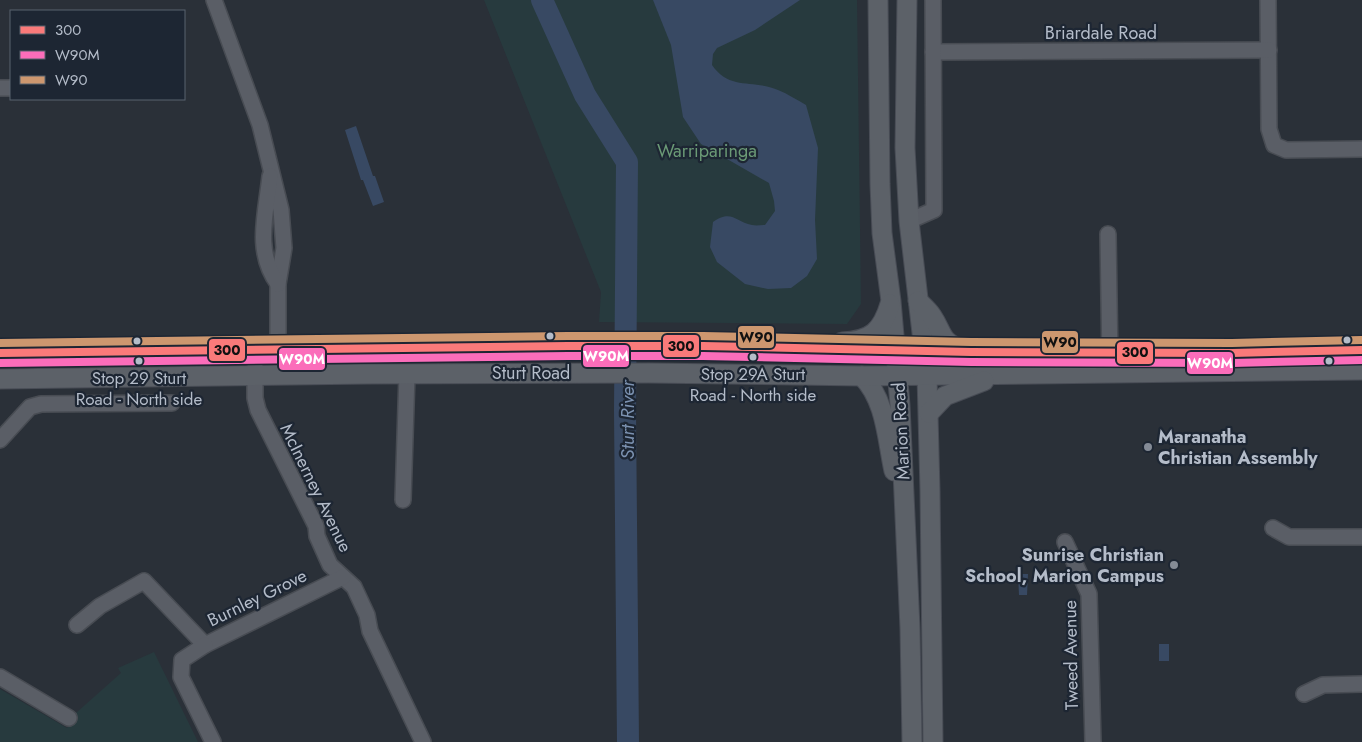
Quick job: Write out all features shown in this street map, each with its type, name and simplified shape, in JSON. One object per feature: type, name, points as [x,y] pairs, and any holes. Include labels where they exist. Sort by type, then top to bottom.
[{"type":"main road","name":"Marion Road","points":[[878,0],[882,233],[898,376],[910,628],[912,742]]},
{"type":"main road","name":"Marion Road","points":[[907,0],[905,148],[909,221],[927,376],[929,413],[933,742]]},
{"type":"main road","points":[[735,346],[780,342],[849,342],[861,339],[879,329],[885,320],[891,301]]},
{"type":"main road","points":[[918,301],[932,316],[944,339],[952,346],[971,352]]},
{"type":"main road","name":"Sturt Road","points":[[0,353],[255,348],[595,346],[735,346],[971,352],[1110,353],[1362,350]]},
{"type":"main road","points":[[1232,352],[1235,372]]},
{"type":"main road","name":"Sturt Road","points":[[0,379],[594,373],[994,376],[1362,370]]},
{"type":"main road","points":[[862,376],[872,386],[880,405],[905,526]]},
{"type":"main road","points":[[929,413],[945,396],[994,376]]},
{"type":"street","points":[[214,0],[260,125],[278,195],[283,224],[283,258],[278,284],[278,348]]},
{"type":"street","points":[[909,221],[934,210],[932,0]]},
{"type":"street","points":[[1268,0],[1269,129],[1274,145],[1286,150],[1362,149]]},
{"type":"street","name":"Briardale Road","points":[[933,52],[1269,50]]},
{"type":"street","points":[[270,167],[262,237],[271,275],[278,284]]},
{"type":"street","points":[[1108,234],[1110,373]]},
{"type":"street","name":"McInerney Avenue","points":[[255,348],[255,398],[258,410],[316,526],[316,536],[330,565],[354,587],[367,615],[370,631],[423,742]]},
{"type":"street","points":[[403,500],[407,374]]},
{"type":"street","points":[[0,440],[30,408],[41,404],[172,403]]},
{"type":"street","points":[[1273,528],[1289,537],[1362,537]]},
{"type":"street","name":"Tweed Avenue","points":[[1066,542],[1090,594],[1093,742]]},
{"type":"street","name":"Burnley Grove","points":[[77,626],[100,606],[144,581],[205,645],[342,577]]},
{"type":"street","points":[[205,645],[182,660],[181,676],[213,742]]},
{"type":"street","points":[[0,678],[69,718]]},
{"type":"street","points":[[1304,694],[1323,684],[1362,684]]},
{"type":"green space","name":"Warriparinga","points":[[484,0],[857,0],[861,304],[847,324],[599,322],[601,292]]},
{"type":"green space","points":[[154,652],[198,742],[0,742],[0,689],[67,728],[76,713],[121,673],[118,668]]},
{"type":"water","points":[[653,0],[800,0],[755,30],[717,48],[713,54],[712,65],[726,78],[778,90],[806,105],[818,148],[815,220],[817,259],[807,276],[791,288],[768,289],[745,284],[717,262],[710,247],[713,222],[719,218],[729,216],[752,225],[765,225],[775,211],[774,201],[769,183],[701,144],[683,117],[671,45]]},
{"type":"water","points":[[356,126],[384,202],[373,206],[363,180],[361,180],[345,130]]},
{"type":"water","points":[[1018,574],[1028,574],[1027,595],[1019,595]]},
{"type":"water","points":[[1159,644],[1169,644],[1169,661],[1159,661]]},
{"type":"waterway","name":"Sturt River","points":[[542,0],[585,95],[627,162],[625,411],[628,742]]},
{"type":"transit line","name":"W90","points":[[0,343],[568,336],[703,336],[971,342],[1232,343],[1362,340]]},
{"type":"transit line","name":"300","points":[[0,353],[568,346],[703,346],[971,352],[1232,353],[1362,350]]},
{"type":"transit line","name":"W90M","points":[[0,363],[568,356],[703,356],[971,362],[1232,363],[1362,360]]},
{"type":"place","name":"Stop 29A Sturt Road - North side","points":[[753,357]]},
{"type":"place","name":"Stop 29 Sturt Road - North side","points":[[139,361]]},
{"type":"place","name":"Maranatha Christian Assembly","points":[[1148,447]]},
{"type":"place","name":"Sunrise Christian School, Marion Campus","points":[[1174,565]]}]
